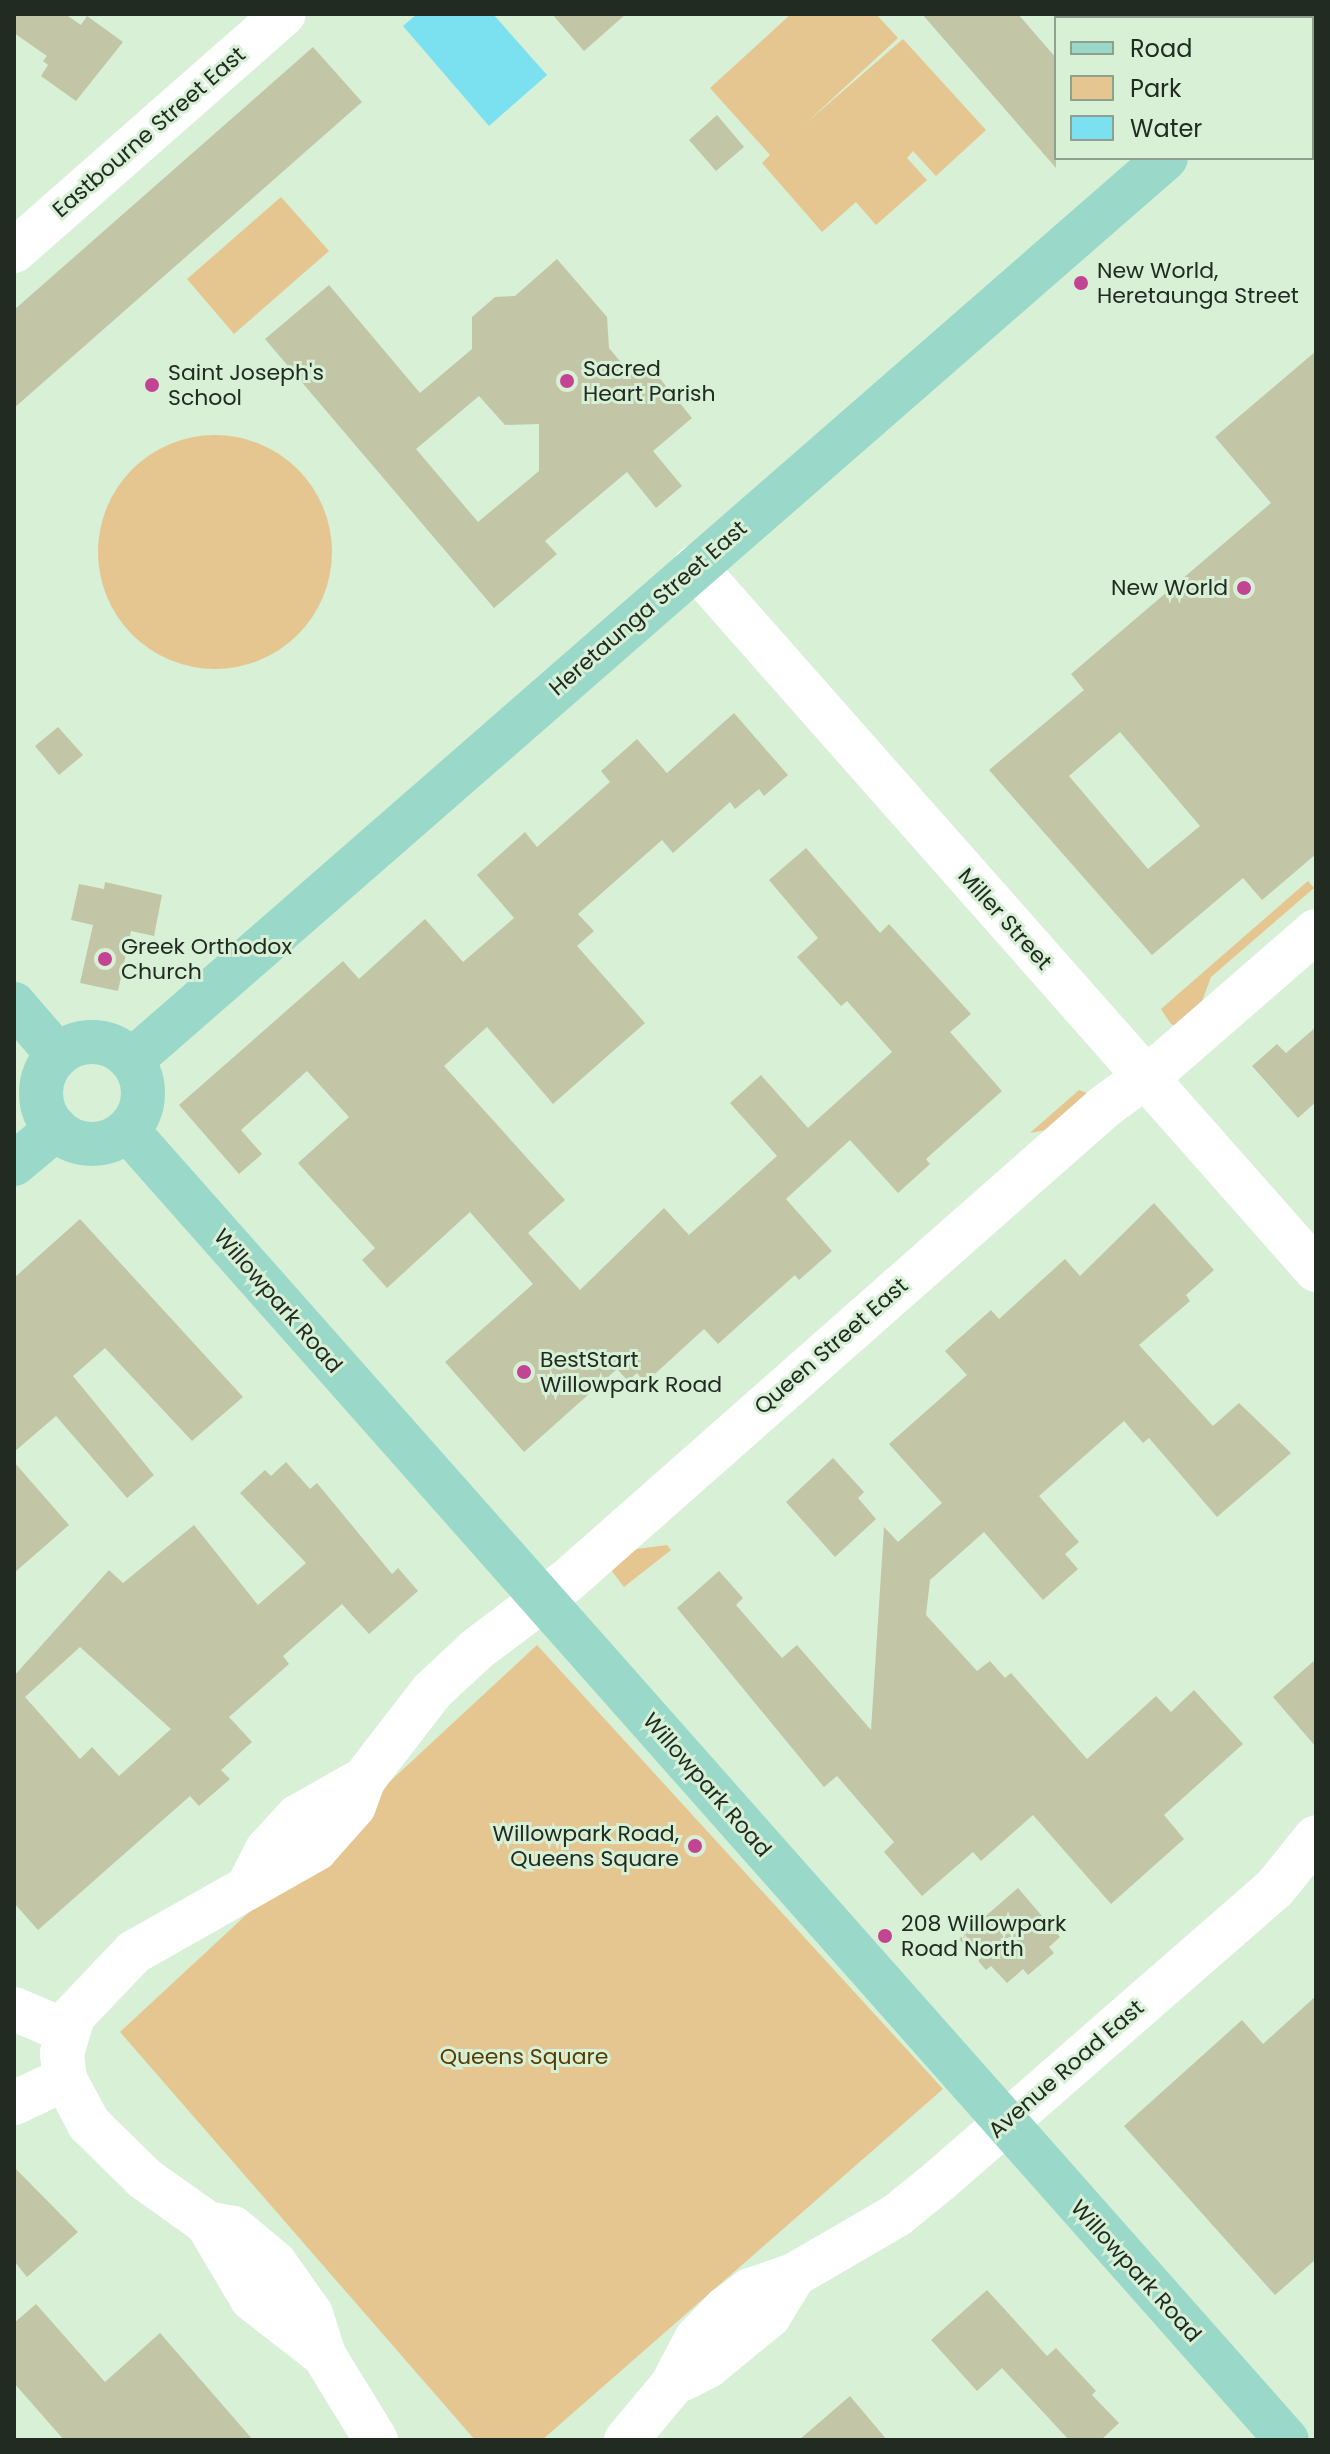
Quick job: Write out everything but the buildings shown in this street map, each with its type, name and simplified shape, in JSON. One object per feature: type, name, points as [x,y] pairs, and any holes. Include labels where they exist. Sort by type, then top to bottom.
[{"type":"main road","name":"Heretaunga Street East","points":[[132,1060],[1164,160]]},
{"type":"main road","points":[[14,1004],[57,1054]]},
{"type":"main road","points":[[86,1042],[103,1043],[132,1060],[144,1091],[128,1131],[95,1144],[68,1138],[56,1129],[42,1101],[42,1085],[57,1054],[86,1042]]},
{"type":"main road","points":[[14,1164],[56,1129]]},
{"type":"main road","name":"Willowpark Road","points":[[128,1131],[1003,2123],[1287,2440]]},
{"type":"street","name":"Eastbourne Street East","points":[[14,251],[284,14]]},
{"type":"street","name":"Miller Street","points":[[695,567],[1316,1270]]},
{"type":"street","name":"Queen Street East","points":[[66,2031],[85,2001],[134,1952],[250,1883],[316,1849],[354,1806],[364,1779],[432,1691],[540,1599],[567,1581],[1144,1076],[1316,931]]},
{"type":"street","name":"Avenue Road East","points":[[626,2440],[672,2385],[696,2339],[725,2309],[750,2290],[794,2275],[897,2215],[1275,1888],[1316,1837]]},
{"type":"street","points":[[14,2009],[66,2031],[65,2079],[109,2148],[207,2223],[233,2228],[275,2263],[311,2314],[324,2355],[376,2440]]},
{"type":"street","points":[[14,2103],[65,2079]]},
{"type":"green space","points":[[791,14],[876,14],[898,38],[805,124],[903,39],[986,130],[936,176],[913,151],[907,158],[927,180],[876,225],[856,202],[822,232],[762,163],[770,155],[710,88]]},
{"type":"green space","points":[[281,197],[329,251],[234,334],[187,279]]},
{"type":"green space","points":[[215,435],[260,443],[298,469],[324,507],[332,552],[324,597],[298,635],[260,661],[215,669],[170,661],[132,635],[106,597],[98,552],[106,507],[132,469],[170,443]]},
{"type":"green space","points":[[1308,881],[1314,888],[1211,977],[1198,1012],[1177,1026],[1171,1024],[1161,1009]]},
{"type":"green space","points":[[1079,1090],[1087,1093],[1057,1128],[1030,1133]]},
{"type":"green space","points":[[667,1545],[671,1550],[624,1587],[608,1566],[630,1550]]},
{"type":"green space","name":"Queens Square","points":[[537,1645],[943,2089],[542,2440],[475,2440],[120,2032]]},
{"type":"water","points":[[417,14],[493,14],[547,75],[489,126],[403,26]]},
{"type":"place","name":"New World, Heretaunga Street","points":[[1081,283]]},
{"type":"place","name":"Sacred Heart Parish","points":[[567,381]]},
{"type":"place","name":"Saint Joseph's School","points":[[152,385]]},
{"type":"place","name":"New World","points":[[1244,588]]},
{"type":"place","name":"Greek Orthodox Church","points":[[105,959]]},
{"type":"place","name":"BestStart Willowpark Road","points":[[524,1372]]},
{"type":"place","name":"Willowpark Road, Queens Square","points":[[695,1846]]},
{"type":"place","name":"208 Willowpark Road North","points":[[885,1936]]}]
